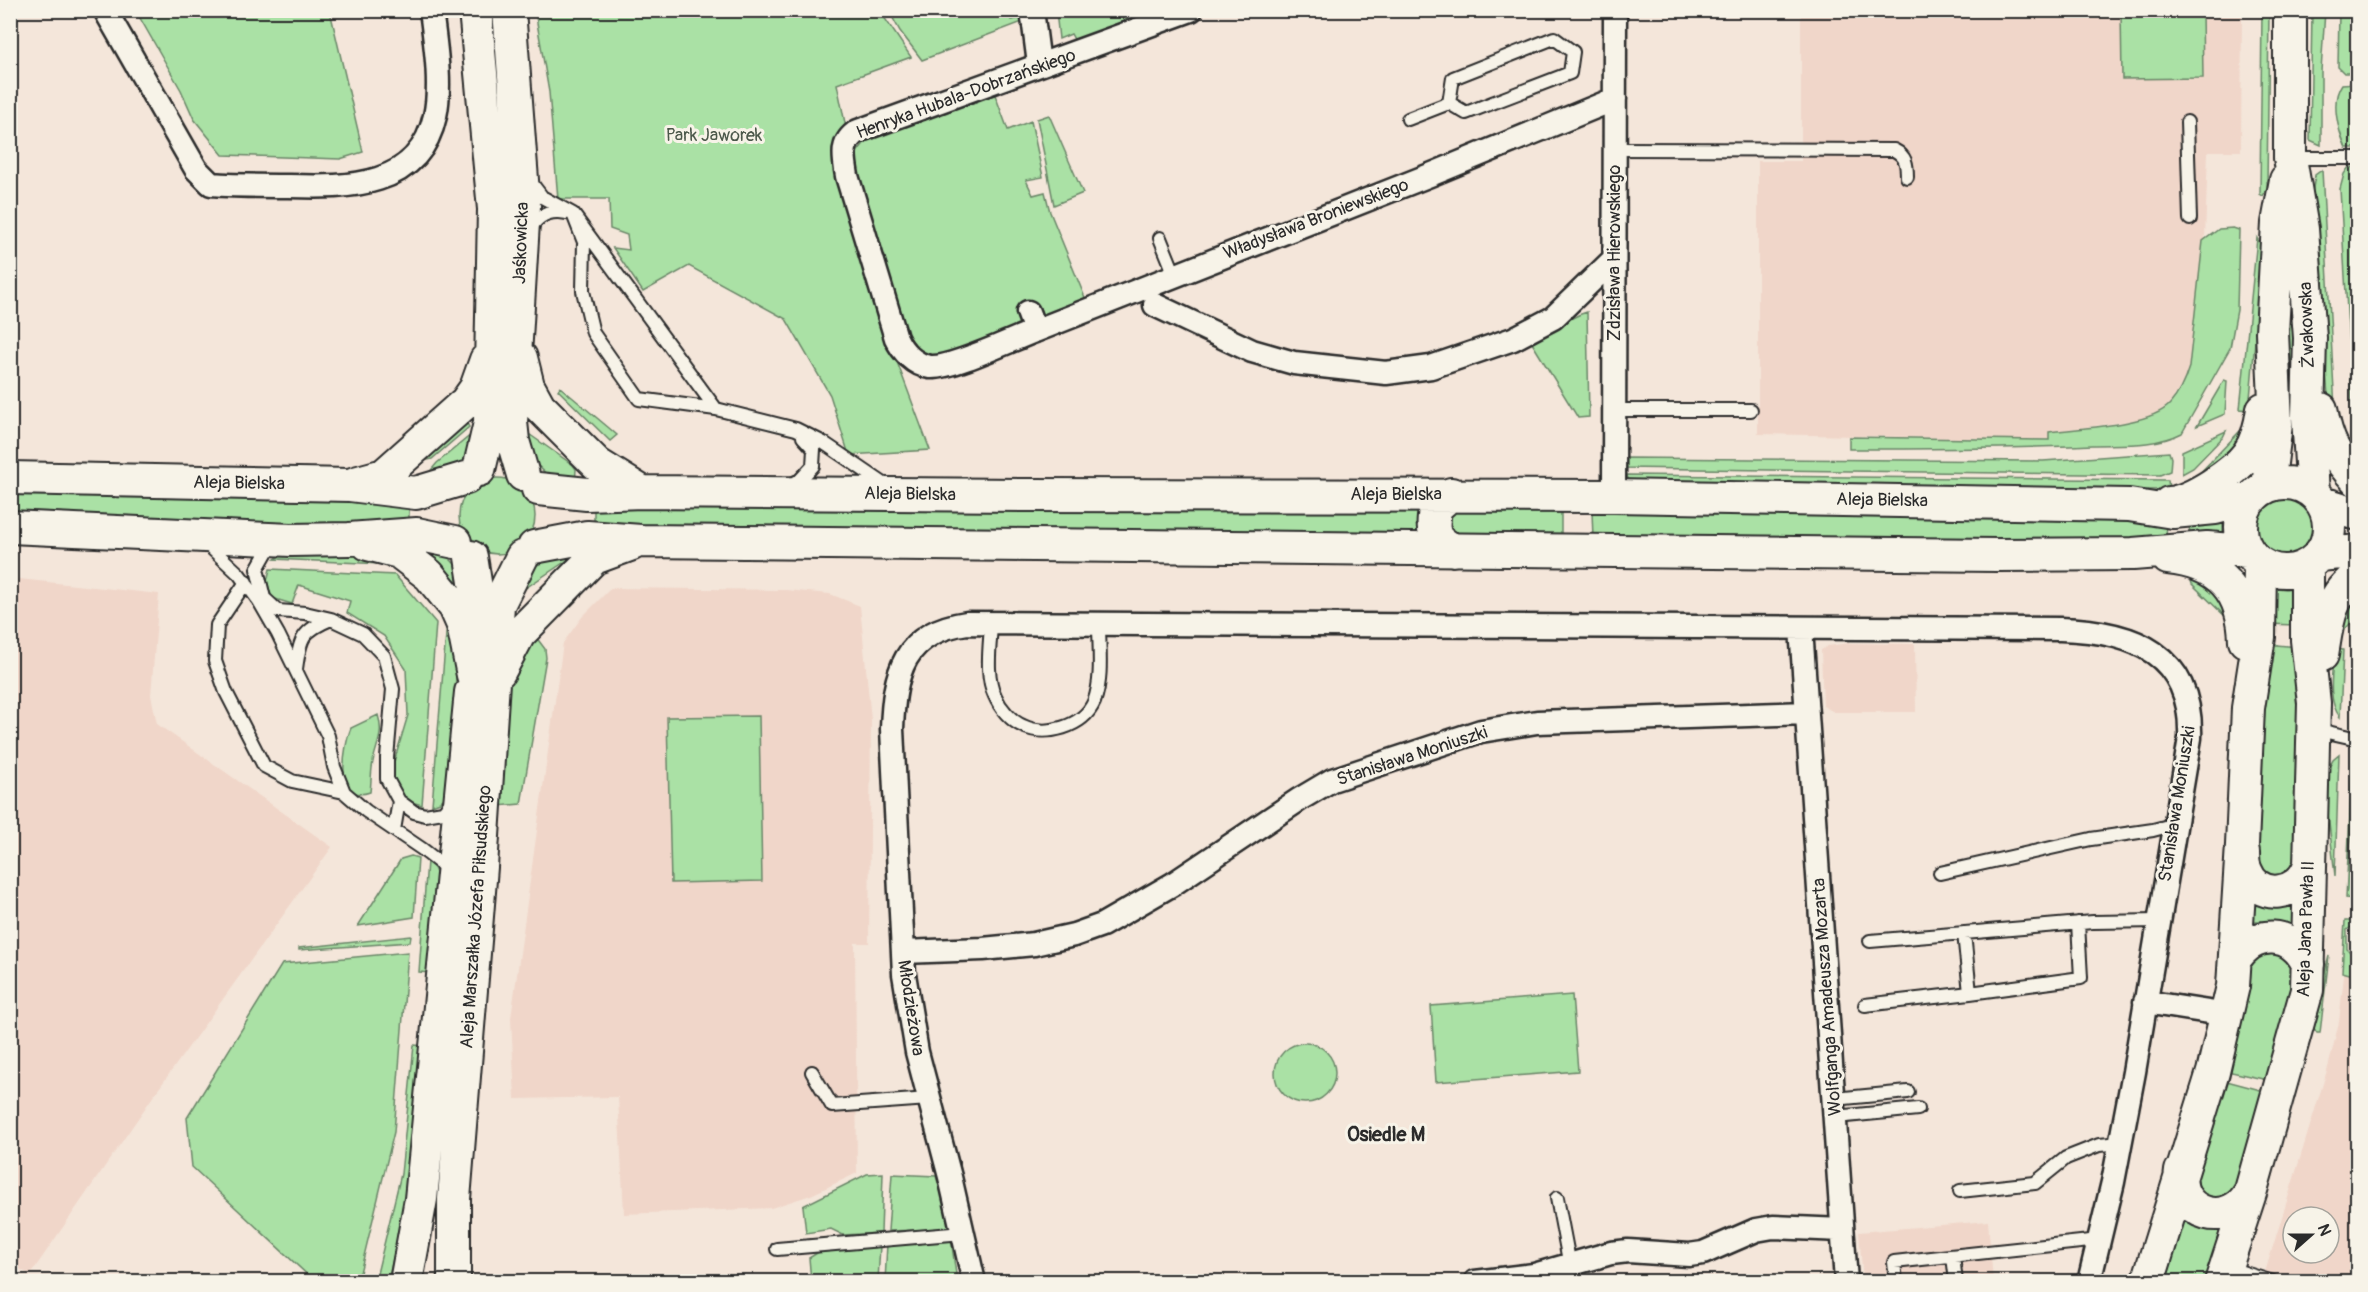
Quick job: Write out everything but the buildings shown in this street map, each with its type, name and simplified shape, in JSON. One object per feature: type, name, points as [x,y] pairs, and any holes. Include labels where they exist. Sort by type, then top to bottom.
[{"type":"street","points":[[105,10],[196,169],[211,184],[331,187],[354,185],[392,174],[404,167],[426,142],[431,132],[438,100],[430,10]]},
{"type":"street","name":"Jaśkowicka","points":[[475,10],[513,441],[530,482]]},
{"type":"street","name":"Jaśkowicka","points":[[472,474],[490,423],[521,248],[524,206],[509,10]]},
{"type":"street","points":[[1032,10],[1040,64]]},
{"type":"street","name":"Henryka Hubala-Dobrzańskiego","points":[[1032,321],[938,366],[920,364],[903,352],[888,315],[847,176],[844,152],[846,141],[858,131],[1191,10]]},
{"type":"street","name":"Zdzisława Hierowskiego","points":[[1614,495],[1615,10]]},
{"type":"street","name":"Żwakowska","points":[[2290,10],[2290,158],[2302,229],[2310,338],[2308,417],[2318,498]]},
{"type":"street","name":"Władysława Broniewskiego","points":[[1032,321],[1175,275],[1615,99]]},
{"type":"street","name":"Żwakowska","points":[[2260,492],[2276,424],[2272,332],[2278,223],[2290,158]]},
{"type":"street","points":[[1155,305],[1252,351],[1294,363],[1386,373],[1431,367],[1513,339],[1553,318],[1614,259]]},
{"type":"street","points":[[2129,505],[2184,500],[2214,483],[2248,454],[2255,442],[2262,419],[2272,332]]},
{"type":"street","points":[[2310,338],[2324,423],[2332,450],[2358,481]]},
{"type":"street","points":[[350,485],[384,476],[465,402],[477,388],[504,342]]},
{"type":"street","points":[[504,342],[539,406],[597,464],[642,492]]},
{"type":"street","points":[[463,549],[450,529],[449,508],[456,489],[472,474],[494,467],[509,469],[530,482],[544,503],[545,518],[542,533],[528,552]]},
{"type":"street","name":"Aleja Bielska","points":[[10,478],[350,485],[416,493],[472,474]]},
{"type":"street","name":"Aleja Bielska","points":[[530,482],[587,494],[642,492],[1614,495],[2129,505],[2173,513],[2215,508],[2260,492]]},
{"type":"street","points":[[2248,708],[2259,637],[2254,558],[2242,538],[2241,524],[2244,510],[2260,492],[2291,483],[2318,498],[2358,514]]},
{"type":"street","points":[[1451,494],[1435,508],[1433,528],[1437,540],[1453,550]]},
{"type":"street","points":[[2314,561],[2327,543],[2329,530],[2328,516],[2318,498]]},
{"type":"street","points":[[10,527],[291,540],[417,534],[463,549],[483,562],[496,564],[510,563],[528,552],[587,537],[641,541],[1453,550],[2133,554],[2207,548],[2254,558],[2271,570],[2283,572],[2296,571],[2314,561],[2358,550]]},
{"type":"street","points":[[349,539],[399,552],[429,575],[455,607],[483,680]]},
{"type":"street","points":[[483,680],[519,634],[594,558],[641,541]]},
{"type":"street","name":"Aleja Marszałka Józefa Piłsudskiego","points":[[454,1281],[454,1199],[481,867],[483,680],[478,601],[463,549]]},
{"type":"street","name":"Aleja Marszałka Józefa Piłsudskiego","points":[[406,1281],[421,1199],[462,787],[498,606],[528,552]]},
{"type":"street","points":[[2133,554],[2182,559],[2205,568],[2228,584],[2242,608],[2248,708],[2235,959],[2228,1015],[2213,1072],[2148,1281]]},
{"type":"street","name":"Aleja Jana Pawła II","points":[[2224,1274],[2251,1190],[2307,990],[2314,716],[2307,640],[2314,561]]},
{"type":"street","points":[[2314,716],[2329,614],[2336,597],[2348,582],[2358,576]]},
{"type":"street","name":"Stanisława Moniuszki","points":[[967,623],[2083,630],[2120,636],[2139,643],[2168,665],[2183,688],[2189,705],[2190,738],[2121,1143],[2089,1281]]},
{"type":"street","name":"Młodzieżowa","points":[[967,623],[949,626],[934,633],[908,655],[898,674],[892,729],[903,952],[913,1029],[974,1281]]},
{"type":"street","points":[[1801,628],[1807,713]]},
{"type":"street","name":"Stanisława Moniuszki","points":[[903,952],[982,949],[1034,944],[1074,935],[1102,925],[1173,884],[1332,780],[1481,731],[1537,722],[1807,713]]},
{"type":"street","name":"Wolfganga Amadeusza Mozarta","points":[[1807,713],[1846,1281]]},
{"type":"street","points":[[2242,845],[2247,875],[2254,884],[2268,890],[2293,889],[2303,880],[2309,867]]},
{"type":"street","points":[[2235,959],[2251,942],[2272,937],[2291,943],[2299,950],[2308,964]]},
{"type":"street","points":[[2145,1002],[2228,1015]]},
{"type":"street","points":[[2181,1171],[2181,1186],[2187,1199],[2193,1207],[2206,1213],[2221,1215],[2231,1212],[2243,1203],[2251,1190]]},
{"type":"street","points":[[397,1281],[421,1199]]},
{"type":"street","points":[[454,1199],[463,1281]]},
{"type":"street","points":[[1474,1281],[1534,1275],[1611,1253],[1628,1251],[1689,1256],[1703,1253],[1737,1237],[1773,1227],[1842,1230]]},
{"type":"lane","points":[[1554,38],[1573,52],[1570,73],[1466,113],[1449,103],[1453,78],[1554,38]]},
{"type":"lane","points":[[1408,119],[1449,103]]},
{"type":"lane","points":[[2187,122],[2190,219]]},
{"type":"lane","points":[[1615,149],[1894,150],[1902,154],[1907,163],[1907,177]]},
{"type":"lane","points":[[2290,158],[2358,158]]},
{"type":"lane","points":[[520,160],[529,180],[542,197],[573,214],[716,408]]},
{"type":"lane","points":[[521,248],[533,223],[547,213],[561,211],[573,214]]},
{"type":"lane","points":[[573,214],[584,242],[583,291],[593,333],[639,399],[716,408],[796,429],[824,443],[898,494]]},
{"type":"lane","points":[[1160,238],[1175,275]]},
{"type":"lane","points":[[584,258],[591,250],[603,253]]},
{"type":"lane","points":[[695,406],[702,399],[698,385]]},
{"type":"lane","points":[[1614,410],[1751,410]]},
{"type":"lane","points":[[777,493],[800,480],[813,466],[814,449],[796,429]]},
{"type":"lane","points":[[196,536],[217,551],[246,582],[274,625],[328,736],[333,767],[344,792],[366,811],[454,874]]},
{"type":"lane","points":[[291,540],[270,546],[257,569],[264,598],[278,610],[331,619],[363,634],[384,656],[393,689],[387,779],[399,801],[414,812],[425,815],[443,812],[462,787]]},
{"type":"lane","points":[[246,582],[217,626],[215,662],[226,692],[264,766],[292,781],[344,792]]},
{"type":"lane","points":[[296,669],[299,641],[311,627],[331,619]]},
{"type":"lane","points":[[991,624],[990,674],[994,695],[1005,712],[1021,726],[1035,730],[1053,730],[1070,725],[1084,716],[1094,703],[1097,689],[1099,624]]},
{"type":"lane","points":[[2314,716],[2358,740]]},
{"type":"lane","points":[[394,830],[399,801]]},
{"type":"lane","points":[[1940,873],[2091,839],[2153,830],[2176,824]]},
{"type":"lane","points":[[1870,941],[2078,923],[2159,921]]},
{"type":"lane","points":[[1864,1005],[2081,978],[2078,923]]},
{"type":"lane","points":[[1964,933],[1970,993]]},
{"type":"lane","points":[[812,1072],[832,1106],[929,1099]]},
{"type":"lane","points":[[1835,1108],[1908,1092]]},
{"type":"lane","points":[[1835,1108],[1918,1109]]},
{"type":"lane","points":[[1960,1191],[2035,1183],[2066,1158],[2099,1145],[2121,1143]]},
{"type":"lane","points":[[1557,1198],[1570,1266]]},
{"type":"lane","points":[[777,1249],[963,1233]]},
{"type":"lane","points":[[1896,1281],[1894,1262],[2099,1240]]},
{"type":"lane","points":[[1953,1256],[1956,1281]]},
{"type":"lane","points":[[2224,1274],[2273,1281]]},
{"type":"shaded area","points":[[1801,11],[2242,11],[2241,151],[2208,151],[2205,239],[2189,367],[2184,381],[2169,405],[2154,415],[2139,420],[2049,432],[2049,440],[1758,434],[1758,161],[1801,161]]},
{"type":"shaded area","points":[[10,578],[159,594],[151,695],[157,724],[332,847],[152,1098],[30,1275],[10,1263]]},
{"type":"shaded area","points":[[611,588],[786,590],[830,594],[860,606],[871,720],[869,943],[855,943],[857,1173],[811,1195],[771,1208],[624,1214],[618,1097],[515,1099],[511,1018],[563,643],[582,617]]},
{"type":"shaded area","points":[[1849,643],[1915,644],[1916,712],[1834,712],[1823,706],[1821,650],[1828,646]]},
{"type":"shaded area","points":[[2345,966],[2358,970],[2357,1281],[2262,1282],[2281,1220],[2281,1265],[2341,1265],[2341,1205],[2286,1205],[2329,1064],[2339,1022]]},
{"type":"shaded area","points":[[1988,1221],[1993,1281],[1863,1281],[1859,1232]]},
{"type":"green space","points":[[936,10],[942,14],[951,11],[1010,10],[1011,20],[1026,17],[1025,21],[922,60],[900,31],[889,11],[924,11],[925,14]]},
{"type":"green space","points":[[136,11],[330,11],[363,152],[340,159],[223,155],[194,119],[181,90]]},
{"type":"green space","name":"Park Jaworek","points":[[535,11],[880,11],[911,57],[837,84],[890,343],[930,450],[849,455],[830,395],[786,319],[689,266],[643,292],[613,248],[629,250],[627,235],[610,229],[609,199],[558,199],[549,92]]},
{"type":"green space","points":[[1056,11],[1126,11],[1129,20],[1075,41],[1071,34],[1059,39]]},
{"type":"green space","points":[[2121,11],[2202,11],[2203,78],[2122,79]]},
{"type":"green space","points":[[2262,11],[2269,11],[2267,188],[2263,196],[2260,194]]},
{"type":"green space","points":[[2312,11],[2325,11],[2321,71],[2321,145],[2310,140]]},
{"type":"green space","points":[[2339,11],[2357,11],[2357,73],[2344,73],[2338,67]]},
{"type":"green space","points":[[2357,83],[2357,148],[2346,148],[2336,116],[2336,99],[2342,84]]},
{"type":"green space","points":[[994,92],[1008,130],[1031,121],[1043,177],[1026,180],[1033,195],[1045,192],[1050,212],[1086,300],[935,361],[911,350],[853,163],[858,151],[866,141]]},
{"type":"green space","points":[[1049,115],[1083,193],[1054,205],[1037,119]]},
{"type":"green space","points":[[2349,167],[2358,168],[2357,346],[2349,346],[2340,189],[2344,174]]},
{"type":"green space","points":[[2322,170],[2335,409],[2329,408],[2312,195],[2315,175]]},
{"type":"green space","points":[[2219,229],[2239,230],[2237,310],[2230,348],[2182,433],[2150,443],[2001,448],[1849,449],[1849,437],[2049,440],[2049,432],[2113,425],[2147,417],[2160,411],[2176,396],[2189,367],[2203,241]]},
{"type":"green space","points":[[2257,238],[2263,249],[2249,410],[2240,409]]},
{"type":"green space","points":[[2291,252],[2301,410],[2285,410]]},
{"type":"green space","points":[[1587,312],[1589,417],[1578,418],[1532,343]]},
{"type":"green space","points":[[2357,351],[2357,416],[2352,407],[2349,354]]},
{"type":"green space","points":[[2224,380],[2227,381],[2225,414],[2197,426]]},
{"type":"green space","points":[[560,387],[617,435],[610,441],[558,390]]},
{"type":"green space","points":[[463,416],[469,427],[432,459],[423,461]]},
{"type":"green space","points":[[2249,430],[2244,442],[2194,479],[2240,431]]},
{"type":"green space","points":[[2226,431],[2193,468],[2182,474],[2182,451]]},
{"type":"green space","points":[[526,432],[573,465],[576,469],[575,487],[553,480],[534,462]]},
{"type":"green space","points":[[472,434],[467,458],[454,468],[422,481],[437,463]]},
{"type":"green space","points":[[2169,452],[2170,471],[2160,475],[1624,468],[1624,458],[2043,461]]},
{"type":"green space","points":[[1626,475],[2168,480],[2169,490],[1642,487],[1631,483]]},
{"type":"green space","points":[[497,478],[511,481],[524,489],[532,502],[535,516],[532,530],[524,543],[511,551],[497,554],[483,551],[470,543],[462,530],[459,516],[462,502],[470,489],[483,481]]},
{"type":"green space","points":[[10,490],[160,497],[409,499],[409,529],[11,515]]},
{"type":"green space","points":[[2285,496],[2302,501],[2310,509],[2315,526],[2310,543],[2302,551],[2285,556],[2268,551],[2260,543],[2255,526],[2260,509],[2268,501]]},
{"type":"green space","points":[[594,501],[1424,508],[1424,536],[594,528]]},
{"type":"green space","points":[[1561,510],[1561,541],[1458,540],[1448,532],[1450,511]]},
{"type":"green space","points":[[1592,511],[2167,519],[2166,540],[1593,538]]},
{"type":"green space","points":[[2223,518],[2223,534],[2189,539],[2190,521]]},
{"type":"green space","points":[[422,548],[442,551],[460,569],[464,592]]},
{"type":"green space","points":[[288,550],[360,551],[383,564],[275,559]]},
{"type":"green space","points":[[573,555],[512,597],[523,578],[535,566],[551,559]]},
{"type":"green space","points":[[270,569],[395,575],[436,623],[422,805],[408,801],[396,788],[391,772],[408,715],[406,669],[384,636],[347,613],[350,601],[299,585],[292,604],[272,598],[267,581]]},
{"type":"green space","points":[[2188,571],[2213,582],[2230,621],[2192,584]]},
{"type":"green space","points":[[2357,583],[2357,617],[2345,629],[2335,629]]},
{"type":"green space","points":[[2269,587],[2286,589],[2298,587],[2297,625],[2268,624]]},
{"type":"green space","points":[[447,622],[459,637],[447,795],[440,802],[432,805]]},
{"type":"green space","points":[[536,637],[545,649],[546,658],[521,804],[498,806],[508,672]]},
{"type":"green space","points":[[2266,644],[2299,647],[2296,753],[2302,813],[2300,861],[2289,877],[2266,877],[2254,855]]},
{"type":"green space","points":[[2334,648],[2343,650],[2340,717],[2333,702],[2332,693]]},
{"type":"green space","points":[[378,715],[380,736],[373,761],[370,792],[358,794],[350,790],[344,771],[348,736],[351,728]]},
{"type":"green space","points":[[759,716],[762,881],[671,883],[667,717]]},
{"type":"green space","points":[[2353,749],[2357,751],[2358,800],[2354,802],[2349,890],[2357,896],[2357,899],[2346,898]]},
{"type":"green space","points":[[2339,754],[2335,876],[2328,814],[2329,767]]},
{"type":"green space","points":[[411,856],[418,858],[414,917],[358,926],[401,859]]},
{"type":"green space","points":[[427,861],[434,869],[438,885],[431,973],[419,972]]},
{"type":"green space","points":[[2253,900],[2294,901],[2295,927],[2273,921],[2253,921]]},
{"type":"green space","points":[[2345,921],[2355,921],[2356,924],[2347,930],[2347,949],[2356,961],[2357,976],[2342,972]]},
{"type":"green space","points":[[411,936],[410,942],[299,950],[299,948]]},
{"type":"green space","points":[[408,952],[394,1132],[358,1281],[314,1281],[192,1167],[187,1118],[282,964]]},
{"type":"green space","points":[[2271,954],[2287,961],[2294,977],[2272,1081],[2227,1071],[2250,964],[2262,955]]},
{"type":"green space","points":[[2329,956],[2320,1033],[2317,1033],[2311,1024]]},
{"type":"green space","points":[[1572,995],[1578,1071],[1436,1082],[1431,1006]]},
{"type":"green space","points":[[1299,1043],[1311,1043],[1327,1051],[1333,1061],[1335,1073],[1333,1085],[1327,1095],[1311,1103],[1299,1103],[1283,1095],[1275,1079],[1275,1067],[1283,1051]]},
{"type":"green space","points":[[414,1045],[425,1046],[413,1168],[388,1281],[375,1282],[401,1174]]},
{"type":"green space","points":[[2223,1080],[2268,1092],[2238,1187],[2229,1199],[2203,1199],[2194,1183]]},
{"type":"green space","points":[[883,1173],[881,1233],[843,1235],[831,1229],[806,1233],[803,1206],[867,1174]]},
{"type":"green space","points":[[892,1174],[936,1176],[952,1229],[888,1231]]},
{"type":"green space","points":[[2185,1213],[2226,1230],[2210,1281],[2164,1282]]},
{"type":"green space","points":[[951,1239],[957,1281],[885,1282],[887,1244]]},
{"type":"green space","points":[[880,1245],[878,1281],[811,1281],[809,1258],[822,1250]]},
{"type":"district","name":"Osiedle M","points":[[1386,1134]]}]
